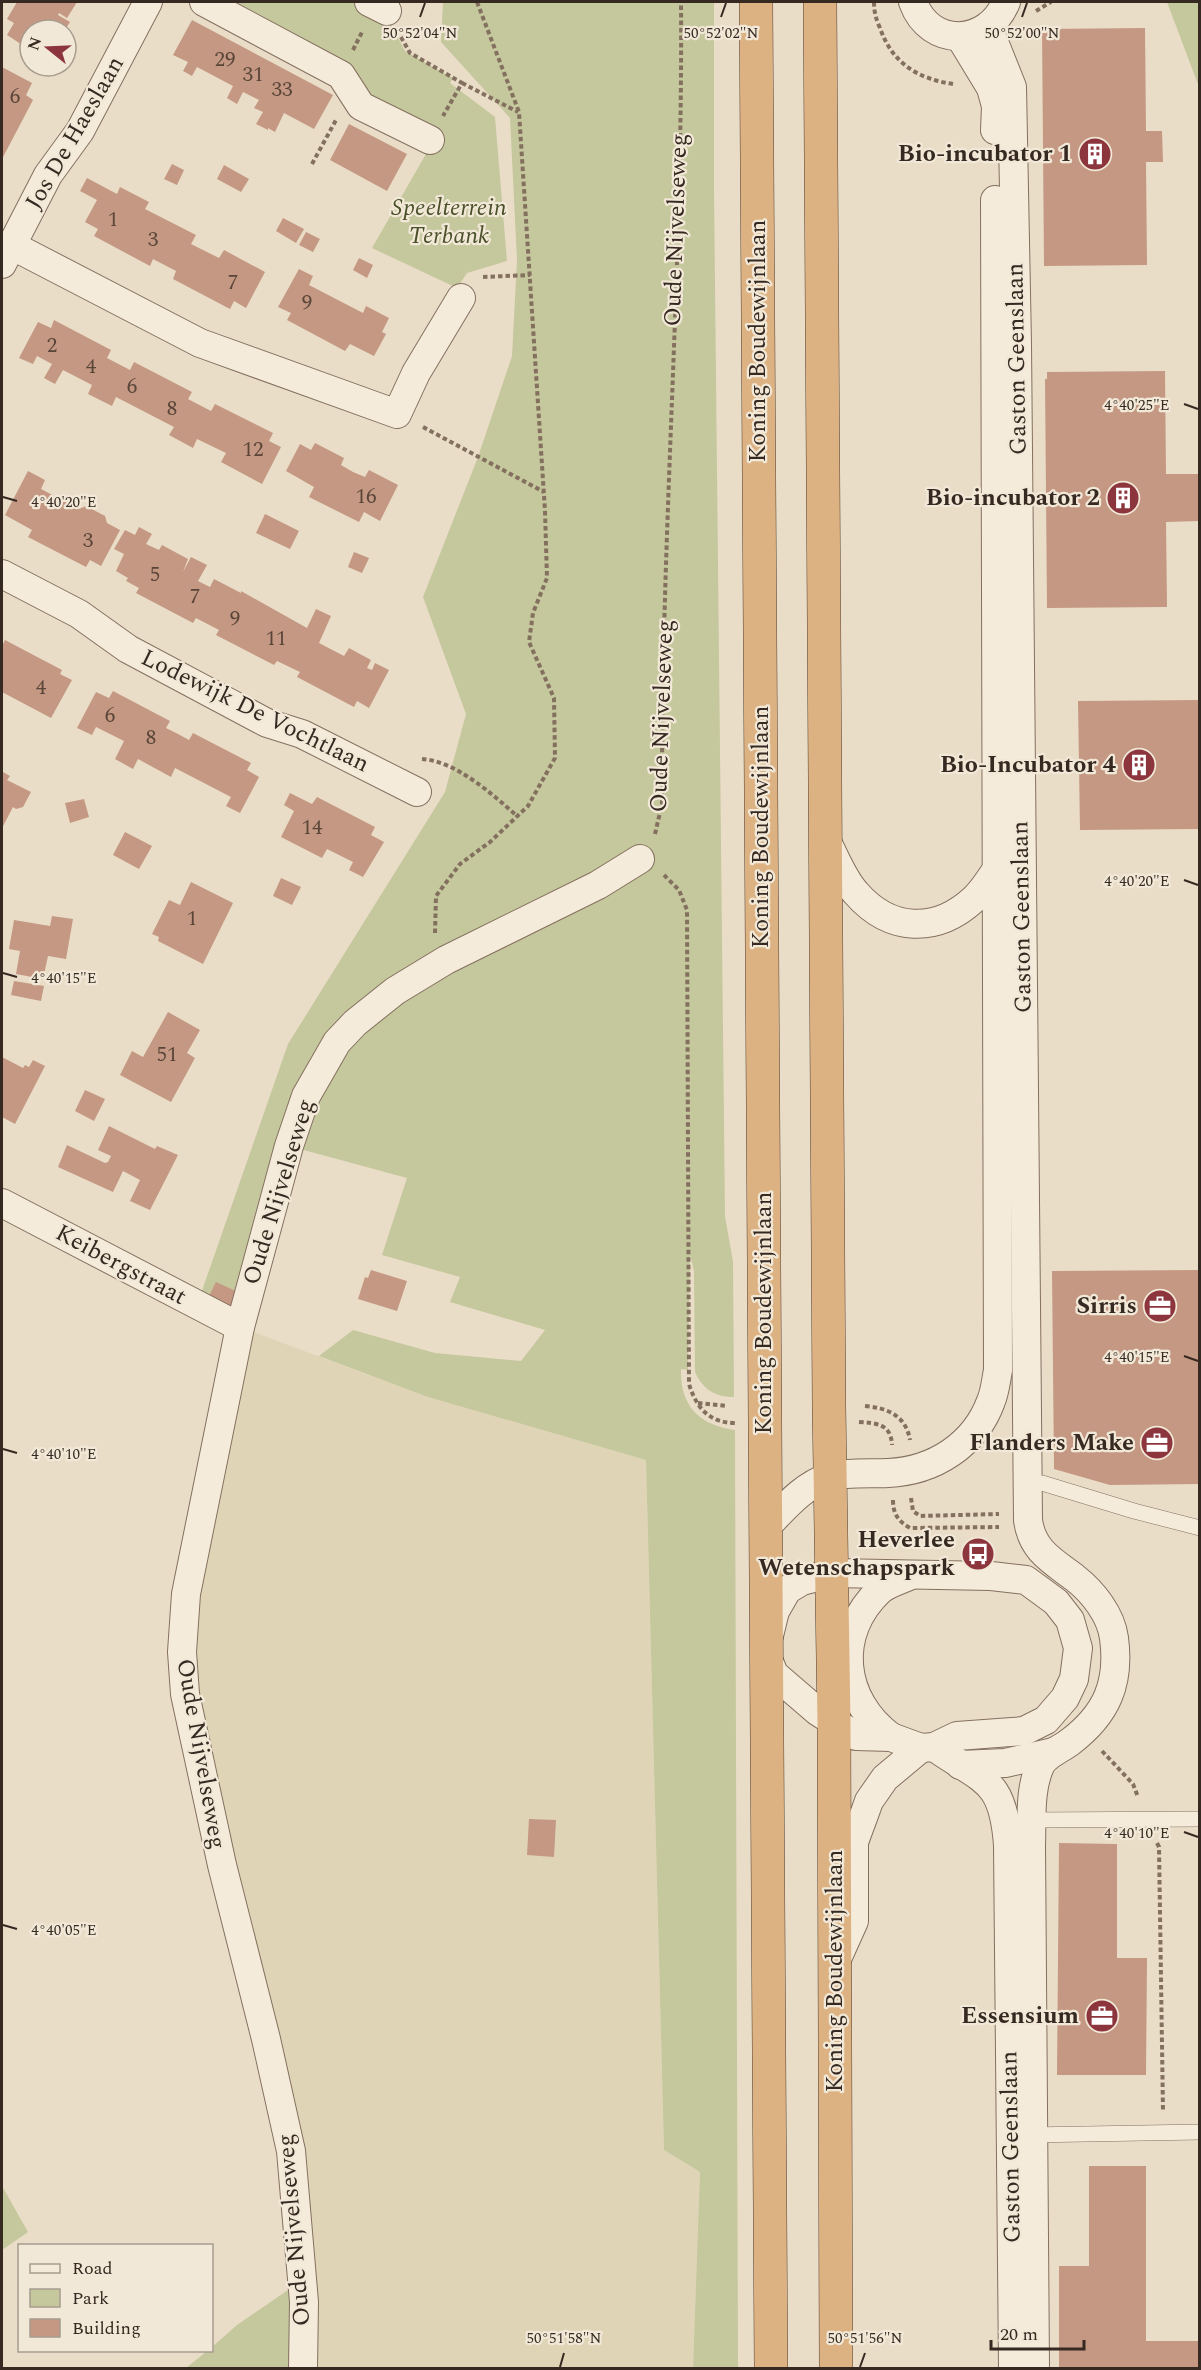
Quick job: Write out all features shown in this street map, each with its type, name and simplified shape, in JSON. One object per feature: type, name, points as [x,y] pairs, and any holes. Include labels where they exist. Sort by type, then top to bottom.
[{"type":"highway","name":"Koning Boudewijnlaan","points":[[756,2],[771,2368]]},
{"type":"highway","name":"Koning Boudewijnlaan","points":[[820,2],[830,1476],[833,1573],[836,2368]]},
{"type":"street","name":"Jos De Haeslaan","points":[[6,254],[48,174],[80,131],[148,2]]},
{"type":"street","points":[[204,2],[346,83],[361,106],[430,140]]},
{"type":"street","points":[[913,2],[928,26],[944,34],[960,37],[977,33],[988,27],[999,17],[1006,2]]},
{"type":"street","name":"Gaston Geenslaan","points":[[988,27],[1012,87],[1017,356],[1028,1520],[1031,1534],[1040,1552],[1090,1592],[1105,1613],[1114,1635],[1116,1659],[1114,1683],[1102,1709],[1083,1731],[1043,1761],[1034,1789],[1013,2368]]},
{"type":"street","name":"Gaston Geenslaan","points":[[765,1528],[800,1492],[830,1476],[917,1470],[945,1457],[978,1427],[992,1400],[999,1351],[994,553],[996,106],[991,88],[960,37]]},
{"type":"street","points":[[6,254],[200,343],[408,420],[416,374],[461,298]]},
{"type":"street","name":"Lodewijk De Vochtlaan","points":[[2,574],[79,615],[128,649],[267,723],[302,734],[406,786]]},
{"type":"street","name":"Koning Boudewijnlaan","points":[[826,840],[854,891],[875,912],[904,924],[929,924],[954,914],[975,898],[997,869]]},
{"type":"street","name":"Oude Nijvelseweg","points":[[303,2368],[304,2302],[291,2151],[266,2039],[219,1854],[185,1694],[182,1652],[186,1594],[240,1327],[289,1146],[306,1096],[337,1042],[355,1023],[395,991],[446,960],[598,885],[640,859]]},
{"type":"street","name":"Keibergstraat","points":[[2,1203],[240,1327]]},
{"type":"street","points":[[833,1573],[991,1576],[1026,1581],[1056,1602],[1070,1620],[1078,1648],[1074,1679],[1065,1698],[1046,1720],[1024,1731],[957,1736],[927,1747],[885,1778],[866,1808],[854,1842],[854,1921],[834,1965]]},
{"type":"street","name":"Koning Boudewijnlaan","points":[[765,1652],[775,1611],[787,1590],[802,1581],[833,1573]]},
{"type":"street","points":[[891,1737],[874,1725],[860,1705],[850,1677],[849,1644],[858,1617],[881,1589],[911,1575]]},
{"type":"street","name":"Gaston Geenslaan","points":[[765,1652],[774,1674],[834,1723],[856,1736],[891,1737],[927,1747],[977,1772],[993,1789],[1000,1801],[1006,1817],[1008,1845],[1035,2368]]},
{"type":"street","name":"Gaston Geenslaan","points":[[960,1765],[1005,1763],[1054,1752]]},
{"type":"lane","points":[[1042,1483],[1200,1528]]},
{"type":"lane","points":[[1032,1820],[1200,1819]]},
{"type":"lane","points":[[1022,2136],[1200,2132]]},
{"type":"path","points":[[446,960],[433,930],[436,896],[460,864],[490,842],[528,806],[555,758],[554,698],[529,642],[533,613],[547,578],[544,492],[519,112],[477,2]]},
{"type":"path","name":"Oude Nijvelseweg","points":[[640,859],[658,828],[662,804],[665,588],[680,122],[681,2]]},
{"type":"path","points":[[874,2],[874,11],[883,37],[897,60],[918,74],[961,86]]},
{"type":"path","points":[[1034,16],[1038,8],[1051,2]]},
{"type":"path","points":[[312,164],[377,6]]},
{"type":"path","points":[[377,6],[410,53],[519,112]]},
{"type":"path","points":[[430,140],[462,83]]},
{"type":"path","points":[[461,298],[474,278],[530,275]]},
{"type":"path","points":[[408,420],[544,492]]},
{"type":"path","points":[[406,786],[418,759],[437,760],[484,788],[517,816]]},
{"type":"path","points":[[640,859],[675,884],[683,897],[687,910],[689,1240],[687,1370],[689,1384],[697,1403],[708,1417],[727,1423]]},
{"type":"path","points":[[697,1403],[727,1406]]},
{"type":"path","points":[[865,1406],[888,1411],[899,1417],[909,1432],[910,1446]]},
{"type":"path","points":[[866,1422],[875,1422],[884,1426],[890,1435],[892,1448]]},
{"type":"path","points":[[911,1495],[914,1511],[920,1516],[1007,1514]]},
{"type":"path","points":[[893,1497],[894,1513],[910,1528],[1009,1527]]},
{"type":"path","points":[[1096,1744],[1133,1784],[1159,1847],[1163,2132]]},
{"type":"shaded area","points":[[240,1327],[428,1397],[646,1460],[664,2150],[700,2172],[693,2368],[303,2368],[291,2151],[185,1694]]},
{"type":"green space","name":"Speelterrein Terbank","points":[[215,2],[363,2],[385,13],[405,51],[453,78],[450,83],[495,117],[507,261],[467,273],[457,288],[372,248],[434,140]]},
{"type":"green space","points":[[443,2],[714,2],[725,1216],[733,1262],[734,1397],[721,1396],[706,1388],[695,1372],[694,1271],[690,1254],[688,1370],[681,1369],[684,1393],[694,1411],[711,1424],[735,1430],[738,2368],[693,2368],[700,2172],[664,2150],[646,1460],[428,1397],[319,1356],[353,1330],[435,1353],[521,1361],[545,1330],[450,1302],[460,1277],[382,1255],[407,1178],[289,1146],[240,1327],[197,1305],[288,1044],[445,792],[466,714],[423,597],[478,457],[512,356],[517,260],[510,118],[441,42]]},
{"type":"green space","points":[[1167,2],[1199,2],[1199,87]]},
{"type":"green space","points":[[2,2186],[28,2232],[2,2250]]},
{"type":"green space","points":[[294,2286],[288,2368],[186,2368],[206,2352],[213,2352],[213,2346],[237,2325]]},
{"type":"building","points":[[17,2],[77,2],[67,18],[59,13],[58,15],[63,18],[18,18],[18,42],[7,35],[14,23],[7,19]]},
{"type":"building","points":[[192,20],[333,95],[314,129],[284,113],[275,132],[268,128],[268,130],[256,124],[263,112],[254,108],[259,100],[243,92],[237,104],[227,98],[233,86],[197,67],[192,76],[183,71],[188,62],[173,55]]},
{"type":"building","name":"Bio-incubator 1","points":[[1145,28],[1146,131],[1162,131],[1163,162],[1146,162],[1147,265],[1044,266],[1042,29]]},
{"type":"building","points":[[2,67],[18,76],[18,78],[32,83],[26,95],[33,100],[2,159]]},
{"type":"building","points":[[349,124],[407,154],[387,191],[330,160]]},
{"type":"building","points":[[172,164],[184,170],[177,185],[164,179]]},
{"type":"building","points":[[224,165],[249,179],[241,192],[217,179]]},
{"type":"building","points":[[87,178],[117,194],[120,187],[149,202],[145,209],[196,235],[191,244],[219,258],[224,250],[265,272],[246,308],[234,301],[230,309],[173,279],[176,271],[153,259],[150,266],[94,236],[98,229],[85,222],[97,200],[80,191]]},
{"type":"building","points":[[283,218],[304,229],[296,243],[276,231]]},
{"type":"building","points":[[306,232],[320,239],[313,252],[299,245]]},
{"type":"building","points":[[359,258],[373,265],[367,278],[353,270]]},
{"type":"building","points":[[299,269],[313,276],[309,285],[363,313],[366,306],[389,318],[382,332],[386,334],[374,356],[350,344],[345,351],[287,320],[291,313],[278,307]]},
{"type":"building","points":[[54,320],[111,350],[107,358],[130,370],[134,362],[192,392],[188,399],[211,411],[215,404],[273,433],[269,441],[281,447],[262,484],[221,462],[226,453],[197,439],[193,448],[169,435],[174,427],[116,397],[112,406],[88,394],[92,385],[63,370],[55,384],[44,378],[52,364],[37,356],[33,364],[19,358],[38,322],[51,328]]},
{"type":"building","name":"Bio-incubator 2","points":[[1165,371],[1166,474],[1200,474],[1200,521],[1166,522],[1167,607],[1047,608],[1045,379],[1047,379],[1047,372]]},
{"type":"building","points":[[315,443],[344,458],[341,465],[353,472],[365,477],[369,470],[398,485],[380,521],[364,512],[359,522],[309,497],[314,487],[286,471],[300,444],[311,450]]},
{"type":"building","points":[[28,471],[45,480],[41,489],[79,509],[86,506],[105,516],[107,523],[120,530],[101,566],[90,560],[86,567],[28,537],[32,530],[5,515]]},
{"type":"building","points":[[265,514],[299,531],[290,549],[256,533]]},
{"type":"building","points":[[139,527],[152,534],[146,544],[159,550],[162,545],[188,559],[183,572],[191,557],[207,565],[198,581],[210,587],[214,579],[241,593],[241,591],[307,628],[316,609],[331,616],[319,643],[344,656],[349,648],[371,660],[367,668],[372,670],[375,663],[389,670],[369,708],[357,701],[354,707],[297,677],[300,672],[277,661],[274,665],[216,635],[219,630],[196,618],[193,623],[136,593],[139,588],[126,581],[128,578],[116,571],[124,554],[114,549],[125,530],[135,535]]},
{"type":"building","points":[[354,552],[369,558],[362,573],[348,567]]},
{"type":"building","points":[[5,640],[62,670],[60,674],[72,680],[51,718],[2,692],[2,646]]},
{"type":"building","points":[[113,691],[170,721],[166,728],[189,740],[193,733],[251,763],[247,770],[259,777],[240,813],[226,806],[231,797],[175,768],[171,777],[138,759],[133,769],[115,759],[124,741],[96,727],[92,735],[77,728],[96,692],[109,698]]},
{"type":"building","name":"Bio-Incubator 4","points":[[1200,700],[1200,829],[1080,830],[1078,701]]},
{"type":"building","points":[[2,773],[10,776],[7,780],[31,792],[23,807],[16,809],[13,807],[2,828]]},
{"type":"building","points":[[290,793],[312,804],[317,797],[375,827],[371,835],[384,842],[363,877],[349,870],[353,862],[327,849],[322,858],[281,837],[294,811],[284,805]]},
{"type":"building","points":[[84,799],[89,817],[70,823],[65,803]]},
{"type":"building","points":[[125,832],[152,846],[139,869],[113,855]]},
{"type":"building","points":[[281,878],[301,887],[292,905],[273,896]]},
{"type":"building","points":[[191,882],[233,903],[203,964],[158,941],[159,937],[152,934],[169,900],[180,905]]},
{"type":"building","points":[[52,916],[73,919],[66,959],[48,956],[43,979],[16,974],[20,951],[9,949],[14,920],[50,926]]},
{"type":"building","points":[[14,981],[44,986],[41,1001],[11,995]]},
{"type":"building","points":[[168,1012],[200,1030],[187,1053],[195,1058],[171,1102],[120,1075],[132,1051],[143,1057]]},
{"type":"building","points":[[2,1057],[23,1068],[25,1065],[29,1067],[33,1060],[45,1066],[15,1124],[2,1117]]},
{"type":"building","points":[[85,1090],[105,1099],[94,1121],[75,1111]]},
{"type":"building","points":[[109,1126],[155,1149],[157,1146],[178,1155],[150,1210],[130,1201],[140,1180],[123,1171],[113,1192],[58,1167],[67,1145],[105,1163],[108,1162],[111,1156],[98,1150]]},
{"type":"building","points":[[371,1270],[407,1281],[397,1311],[358,1299],[365,1277],[368,1278]]},
{"type":"building","points":[[1200,1270],[1200,1484],[1110,1485],[1054,1469],[1052,1271]]},
{"type":"building","points":[[216,1282],[240,1293],[230,1314],[206,1302]]},
{"type":"building","points":[[529,1819],[556,1820],[554,1857],[527,1855]]},
{"type":"building","name":"Essensium","points":[[1059,1843],[1117,1844],[1117,1958],[1147,1958],[1146,2075],[1057,2075]]},
{"type":"building","points":[[1089,2166],[1146,2166],[1146,2341],[1200,2341],[1200,2368],[1059,2368],[1059,2266],[1089,2266]]},
{"type":"place","name":"Bio-incubator 1","points":[[1095,154]]},
{"type":"place","name":"Bio-incubator 2","points":[[1123,498]]},
{"type":"place","name":"Bio-Incubator 4","points":[[1139,765]]},
{"type":"place","name":"Sirris","points":[[1160,1306]]},
{"type":"place","name":"Flanders Make","points":[[1157,1443]]},
{"type":"place","name":"Heverlee Wetenschapspark","points":[[978,1554]]},
{"type":"place","name":"Essensium","points":[[1102,2016]]}]
